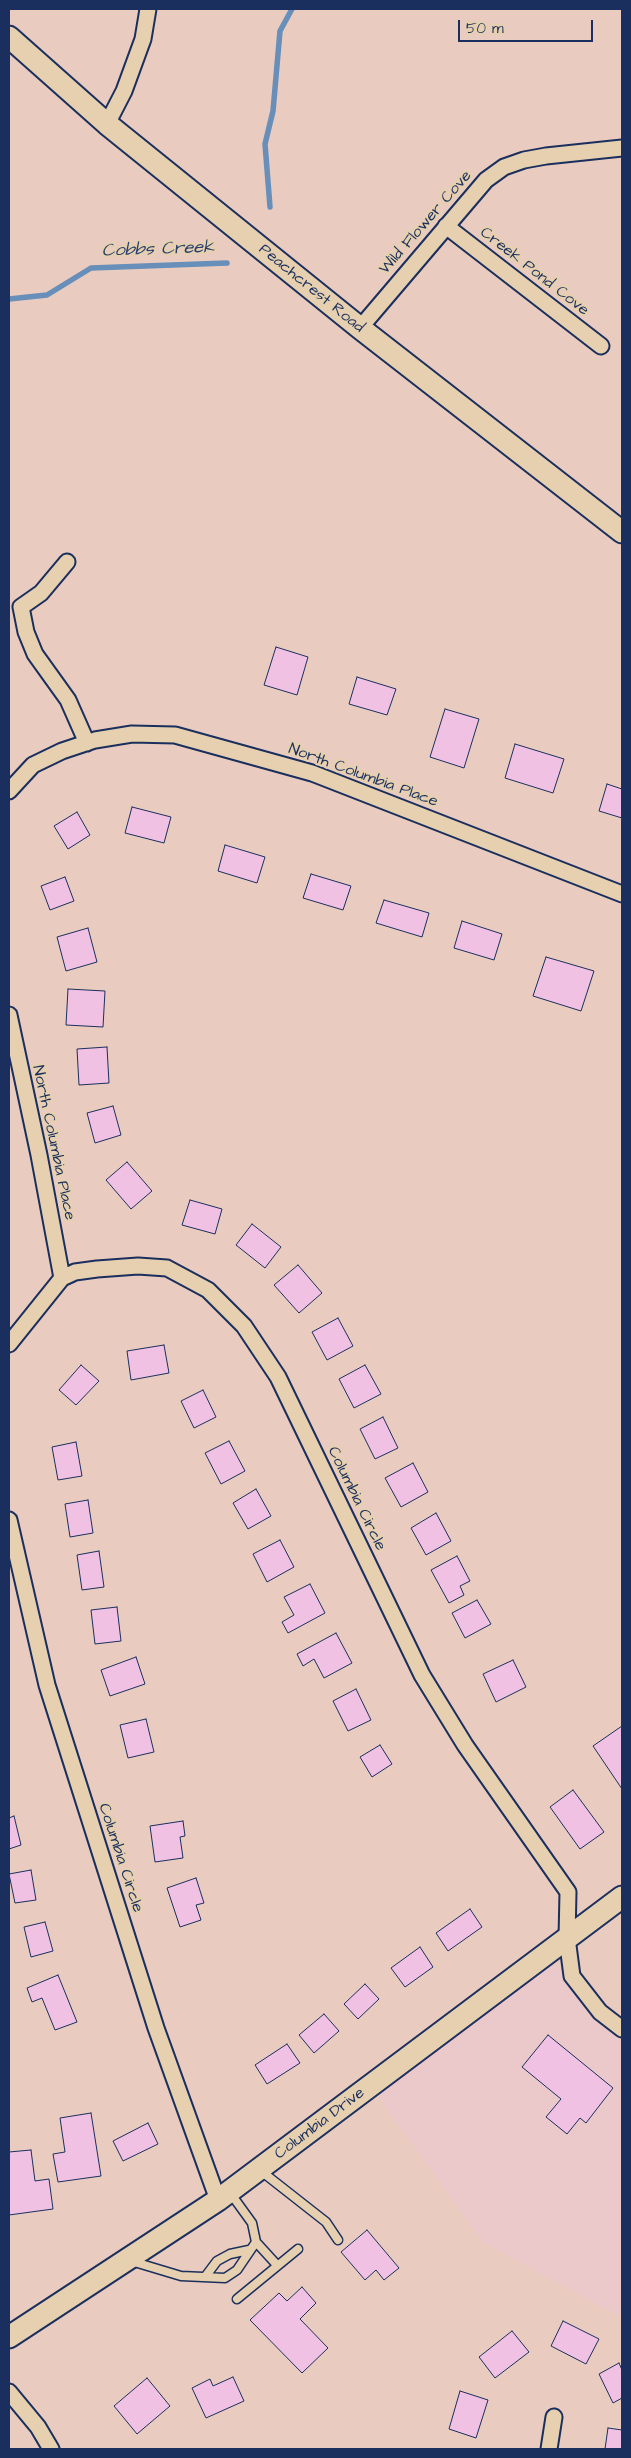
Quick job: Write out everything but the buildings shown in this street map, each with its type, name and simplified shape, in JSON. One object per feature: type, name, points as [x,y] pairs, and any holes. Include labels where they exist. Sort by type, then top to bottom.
[{"type":"street","points":[[107,124],[127,83],[143,39],[148,9]]},
{"type":"street","name":"Peachcrest Road","points":[[9,37],[107,124],[360,328],[622,532]]},
{"type":"street","name":"Wild Flower Cove","points":[[360,328],[486,180],[504,167],[524,160],[546,156],[622,148]]},
{"type":"street","name":"Creek Pond Cove","points":[[446,226],[600,346]]},
{"type":"street","points":[[67,562],[41,594],[15,605],[36,654],[68,700],[87,743]]},
{"type":"street","name":"North Columbia Place","points":[[9,791],[33,765],[62,751],[87,743],[132,734],[175,735],[303,770],[622,894]]},
{"type":"street","name":"North Columbia Place","points":[[9,1015],[39,1155],[62,1278]]},
{"type":"street","name":"Columbia Circle","points":[[62,1278],[75,1272],[98,1269],[138,1266],[168,1268],[208,1290],[244,1326],[278,1377],[422,1675],[465,1745],[568,1892],[567,1938],[572,1976],[600,2012],[622,2029]]},
{"type":"street","points":[[9,1344],[62,1278]]},
{"type":"street","name":"Columbia Circle","points":[[9,1520],[46,1685],[156,2028],[224,2196]]},
{"type":"street","name":"Columbia Drive","points":[[9,2336],[224,2196],[622,1897]]},
{"type":"street","points":[[9,2392],[38,2427],[51,2449]]},
{"type":"street","points":[[549,2449],[554,2417]]},
{"type":"lane","points":[[259,2170],[326,2222],[338,2240]]},
{"type":"lane","points":[[224,2196],[252,2223],[256,2242],[276,2265]]},
{"type":"lane","points":[[127,2260],[181,2276],[225,2278],[237,2270],[256,2242]]},
{"type":"lane","points":[[237,2299],[276,2265],[298,2249]]},
{"type":"lane","points":[[205,2277],[218,2261],[230,2254],[249,2250]]},
{"type":"shaded area","points":[[547,1957],[622,2030],[622,2318],[483,2242],[367,2081]]},
{"type":"waterway","name":"Cobbs Creek","points":[[270,207],[265,144],[273,111],[280,31],[292,9]]},
{"type":"waterway","name":"Cobbs Creek","points":[[9,299],[47,295],[91,268],[227,263]]}]
